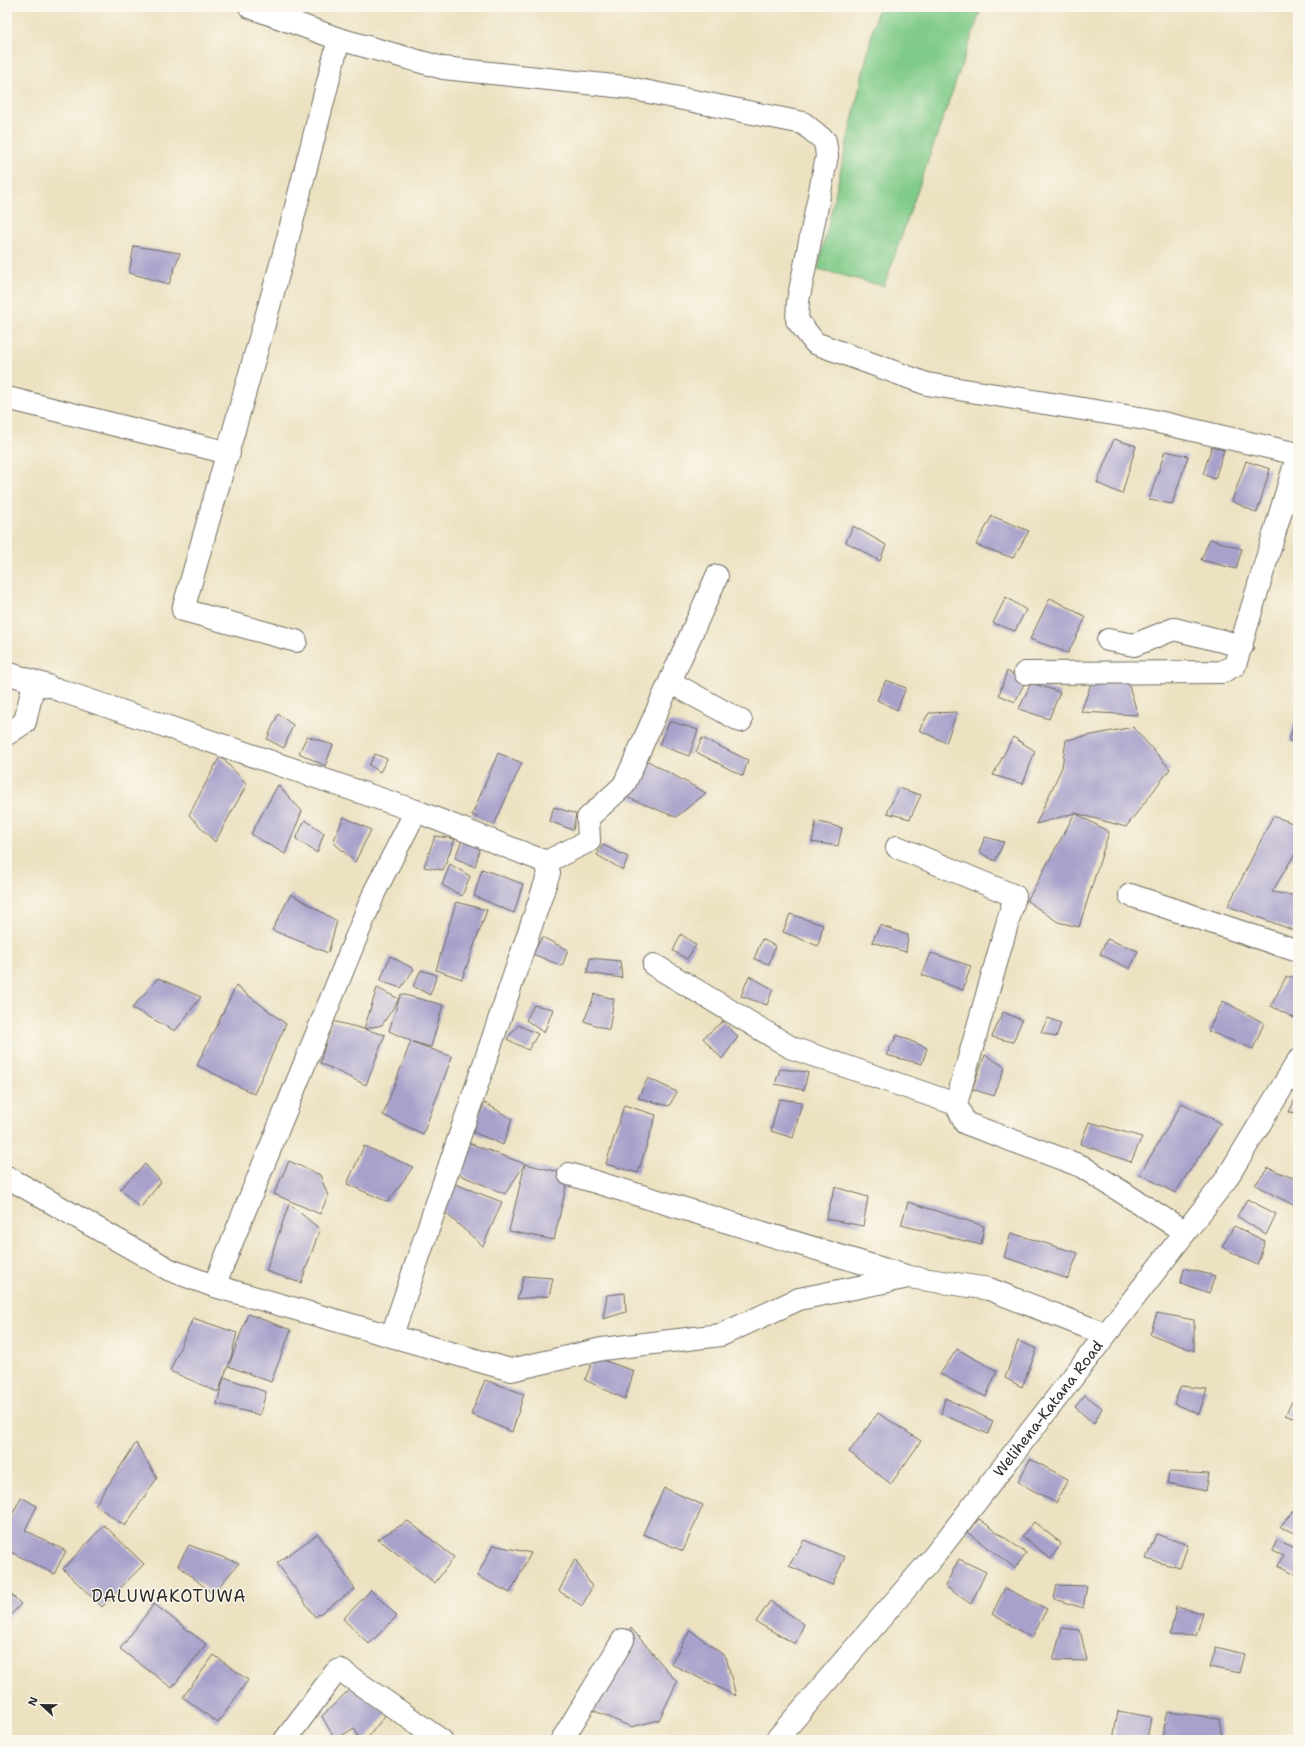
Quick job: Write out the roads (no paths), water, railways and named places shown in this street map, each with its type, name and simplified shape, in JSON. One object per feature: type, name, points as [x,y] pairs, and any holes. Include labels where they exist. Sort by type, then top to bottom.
[{"type":"street","points":[[250,7],[338,39],[443,68],[624,87],[803,123],[825,141],[827,156],[798,301],[797,320],[815,343],[927,384],[1145,419],[1298,454],[1242,646],[1235,665],[1222,672],[1025,673]]},
{"type":"street","points":[[296,640],[183,610],[229,453],[283,256],[338,39]]},
{"type":"street","points":[[7,398],[229,453]]},
{"type":"street","points":[[7,673],[416,811],[546,862],[589,841],[588,818],[624,785],[717,576]]},
{"type":"street","points":[[1108,640],[1134,645],[1174,628],[1242,646]]},
{"type":"street","points":[[7,734],[25,722],[34,682]]},
{"type":"street","points":[[670,682],[740,721]]},
{"type":"street","points":[[214,1286],[376,891],[416,811]]},
{"type":"street","points":[[897,847],[1015,896],[956,1104],[965,1123],[1081,1166],[1185,1232]]},
{"type":"street","points":[[392,1335],[549,873],[546,862]]},
{"type":"street","points":[[1130,895],[1298,951]]},
{"type":"street","points":[[654,966],[792,1048],[956,1104]]},
{"type":"street","name":"Welihena-Katana Road","points":[[776,1740],[934,1556],[1185,1232],[1224,1181],[1298,1061]]},
{"type":"street","points":[[569,1174],[909,1277],[989,1289],[1105,1334]]},
{"type":"street","points":[[7,1177],[170,1270],[214,1286],[392,1335],[511,1370],[602,1349],[721,1335],[799,1299],[909,1277]]},
{"type":"street","points":[[562,1740],[623,1640]]},
{"type":"street","points":[[285,1740],[335,1673],[340,1670],[441,1740]]},
{"type":"district","name":"DALUWAKOTUWA","points":[[169,1596]]}]
